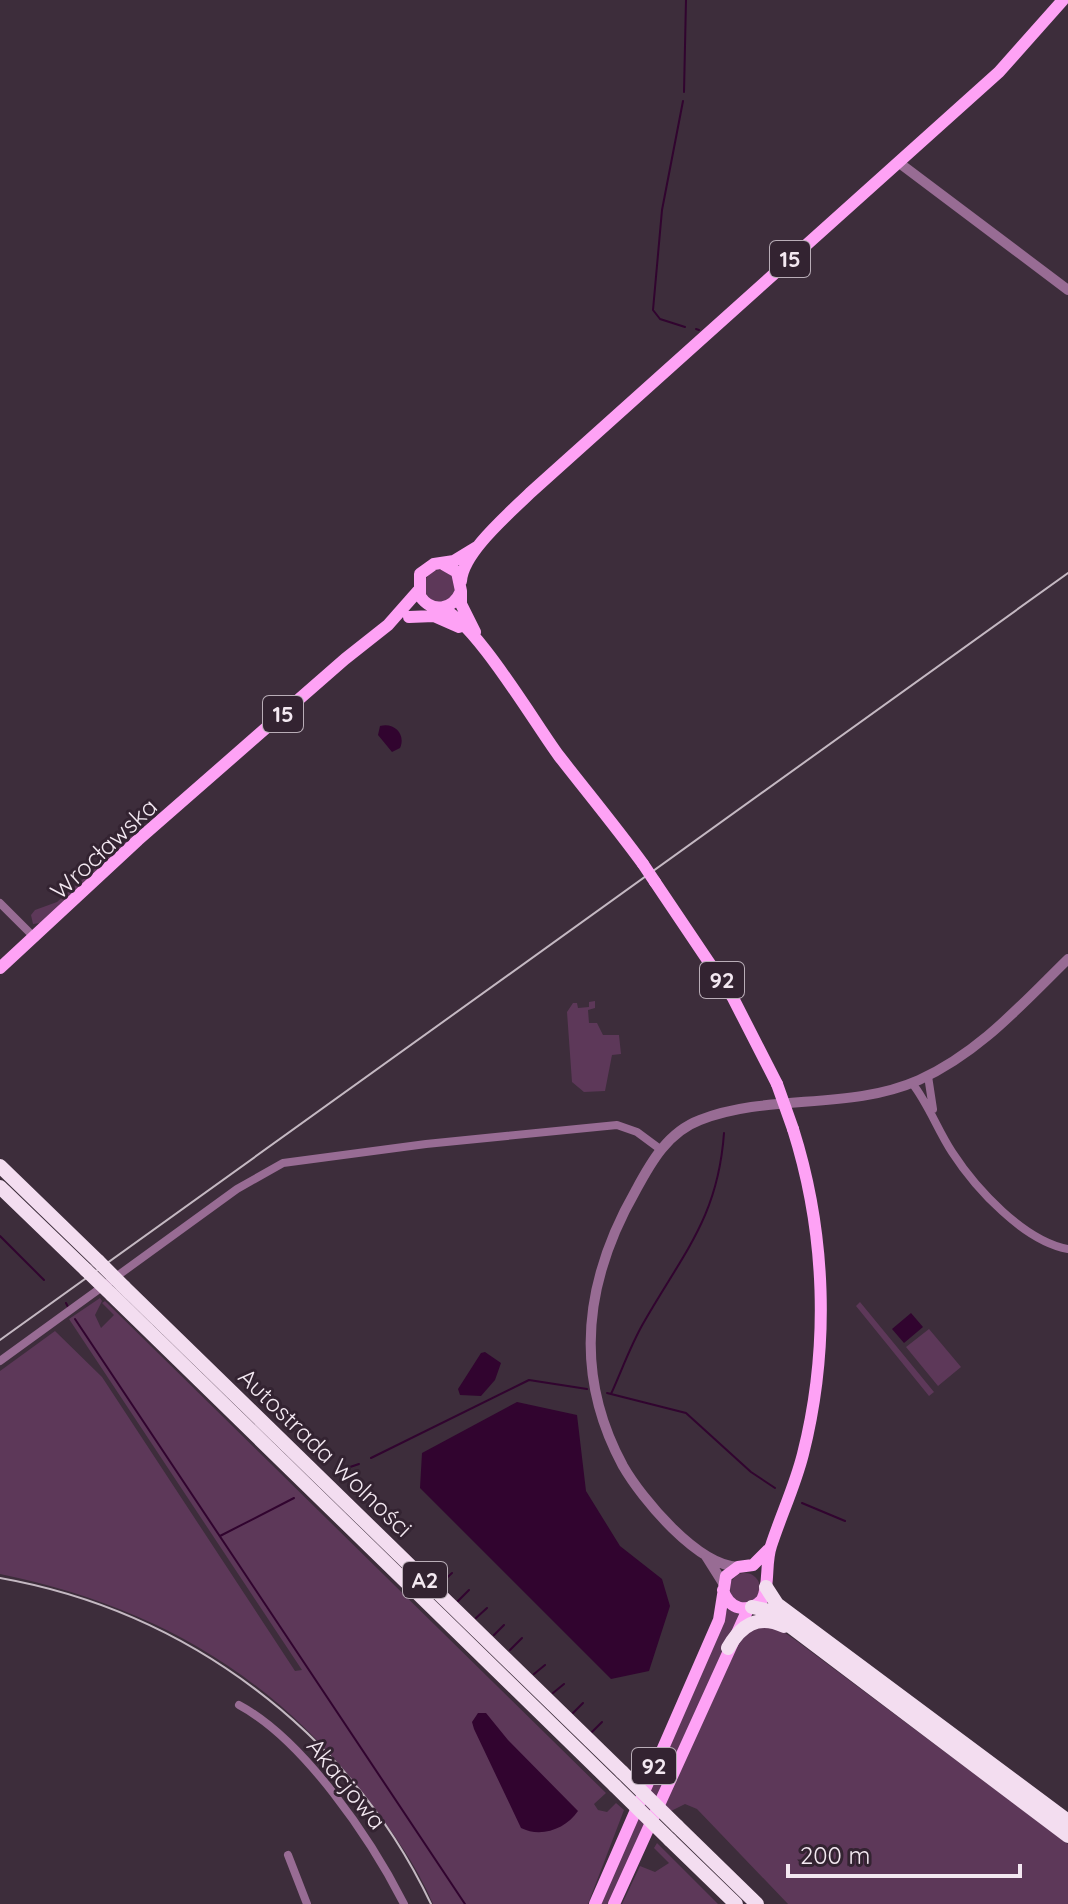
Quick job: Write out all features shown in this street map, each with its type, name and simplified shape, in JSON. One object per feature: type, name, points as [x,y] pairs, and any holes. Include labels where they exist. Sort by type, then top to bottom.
[{"type":"highway","name":"Autostrada Wolności","points":[[0,1166],[92,1266]]},
{"type":"highway","name":"Autostrada Wolności","points":[[0,1187],[92,1266],[674,1833],[757,1904]]},
{"type":"highway","points":[[766,1584],[777,1604],[1068,1821]]},
{"type":"highway","points":[[750,1608],[770,1611],[791,1630],[1068,1836]]},
{"type":"highway","points":[[728,1648],[741,1630],[756,1621],[771,1621],[791,1630]]},
{"type":"highway","name":"Autostrada Wolności","points":[[674,1833],[736,1904]]},
{"type":"main road","name":"15","points":[[435,607],[451,605],[461,586],[463,570],[480,545],[546,478],[1009,63],[1063,0]]},
{"type":"main road","name":"15","points":[[418,591],[420,574],[434,564],[454,561],[480,545]]},
{"type":"main road","points":[[443,564],[457,572],[461,586]]},
{"type":"main road","name":"92","points":[[461,586],[461,604],[482,646]]},
{"type":"main road","points":[[418,591],[435,607]]},
{"type":"main road","name":"Wrocławska","points":[[0,968],[101,885],[184,802],[333,669],[388,625],[418,591]]},
{"type":"main road","name":"92","points":[[435,607],[451,613],[482,646],[558,754],[643,864],[733,998],[777,1084],[793,1129],[816,1231],[821,1320],[808,1431],[793,1486],[770,1547],[762,1600],[750,1608],[728,1648],[614,1904]]},
{"type":"main road","name":"Wrocławska","points":[[388,625],[435,607]]},
{"type":"main road","name":"92","points":[[409,617],[442,618],[482,646]]},
{"type":"main road","name":"92","points":[[595,1904],[719,1620],[723,1587],[770,1547]]},
{"type":"main road","points":[[743,1567],[757,1570],[766,1584]]},
{"type":"main road","points":[[723,1587],[735,1607],[750,1608]]},
{"type":"street","points":[[898,162],[1068,290]]},
{"type":"street","points":[[0,903],[35,938]]},
{"type":"street","points":[[723,1587],[706,1556],[658,1513],[625,1469],[606,1422],[591,1355],[592,1303],[603,1257],[619,1220],[660,1149],[696,1122],[724,1112],[874,1094],[928,1076],[980,1043],[1068,959]]},
{"type":"street","points":[[928,1076],[934,1114]]},
{"type":"street","points":[[912,1083],[934,1114],[960,1163],[1014,1221],[1032,1236],[1068,1249]]},
{"type":"street","points":[[0,1361],[237,1189],[283,1163],[606,1125],[629,1127],[660,1149]]},
{"type":"street","points":[[706,1556],[743,1567]]},
{"type":"street","name":"Akacjowa","points":[[239,1705],[257,1714],[314,1771],[351,1815],[404,1904]]},
{"type":"street","points":[[288,1855],[307,1904]]},
{"type":"shaded area","points":[[440,570],[452,574],[456,586],[452,598],[440,602],[428,598],[424,586],[428,574]]},
{"type":"shaded area","points":[[380,726],[390,726],[398,731],[402,739],[400,748],[392,752],[378,735]]},
{"type":"shaded area","points":[[132,836],[134,839],[41,923],[33,924],[31,915],[35,910],[57,902]]},
{"type":"shaded area","points":[[595,1001],[595,1008],[588,1010],[589,1023],[597,1023],[603,1035],[619,1035],[621,1054],[612,1055],[605,1091],[584,1092],[572,1082],[567,1012],[573,1003],[577,1003],[578,1008],[589,1007],[589,1002]]},
{"type":"shaded area","points":[[100,1298],[102,1301],[95,1315],[101,1328],[114,1315],[102,1303],[105,1301],[606,1793],[594,1804],[598,1810],[607,1812],[616,1803],[624,1810],[588,1904],[433,1904],[403,1848],[329,1752],[290,1714],[248,1680],[204,1650],[108,1604],[0,1574],[0,1371],[55,1331],[102,1377],[295,1671],[302,1670],[69,1319]]},
{"type":"shaded area","points":[[860,1302],[934,1392],[929,1396],[856,1306]]},
{"type":"shaded area","points":[[911,1313],[923,1327],[904,1343],[892,1329]]},
{"type":"shaded area","points":[[929,1329],[961,1367],[938,1386],[906,1347]]},
{"type":"shaded area","points":[[485,1352],[501,1363],[495,1380],[481,1396],[460,1395],[458,1389],[481,1353]]},
{"type":"shaded area","points":[[517,1402],[577,1415],[586,1491],[620,1546],[662,1579],[670,1606],[649,1671],[611,1679],[420,1488],[422,1453]]},
{"type":"shaded area","points":[[745,1573],[755,1578],[760,1588],[755,1598],[745,1603],[735,1598],[730,1588],[735,1578]]},
{"type":"shaded area","points":[[728,1609],[740,1615],[611,1904],[598,1904]]},
{"type":"shaded area","points":[[755,1627],[779,1629],[794,1639],[1068,1844],[1068,1904],[788,1904],[697,1809],[685,1804],[671,1811],[664,1804],[741,1637]]},
{"type":"shaded area","points":[[478,1713],[486,1713],[508,1740],[578,1811],[567,1823],[545,1832],[521,1828],[474,1729],[472,1722]]},
{"type":"shaded area","points":[[657,1843],[718,1904],[622,1904],[640,1866],[655,1872],[669,1863],[654,1848]]},
{"type":"waterway","points":[[684,92],[686,0]]},
{"type":"waterway","points":[[683,101],[662,210],[653,310],[660,319],[685,327]]},
{"type":"waterway","points":[[611,1394],[639,1330],[707,1211],[715,1188],[724,1133]]},
{"type":"waterway","points":[[0,1236],[44,1280]]},
{"type":"waterway","points":[[66,1303],[68,1307]]},
{"type":"waterway","points":[[75,1319],[465,1904]]},
{"type":"waterway","points":[[371,1458],[529,1380],[587,1389]]},
{"type":"waterway","points":[[607,1393],[686,1413],[751,1472],[775,1488]]},
{"type":"waterway","points":[[350,1467],[359,1464]]},
{"type":"waterway","points":[[220,1536],[294,1498]]},
{"type":"waterway","points":[[802,1503],[845,1521]]},
{"type":"waterway","points":[[440,1584],[452,1573]]},
{"type":"waterway","points":[[458,1601],[469,1590]]},
{"type":"waterway","points":[[476,1618],[487,1608]]},
{"type":"waterway","points":[[494,1635],[504,1625]]},
{"type":"waterway","points":[[510,1650],[522,1638]]},
{"type":"waterway","points":[[534,1674],[545,1665]]},
{"type":"waterway","points":[[553,1693],[564,1684]]},
{"type":"waterway","points":[[573,1713],[583,1703]]},
{"type":"waterway","points":[[592,1732],[602,1722]]},
{"type":"railway","points":[[0,1340],[1068,573]]},
{"type":"railway","points":[[0,1578],[69,1594],[135,1619],[197,1650],[255,1689],[308,1734],[355,1785],[397,1842],[431,1904]]}]
